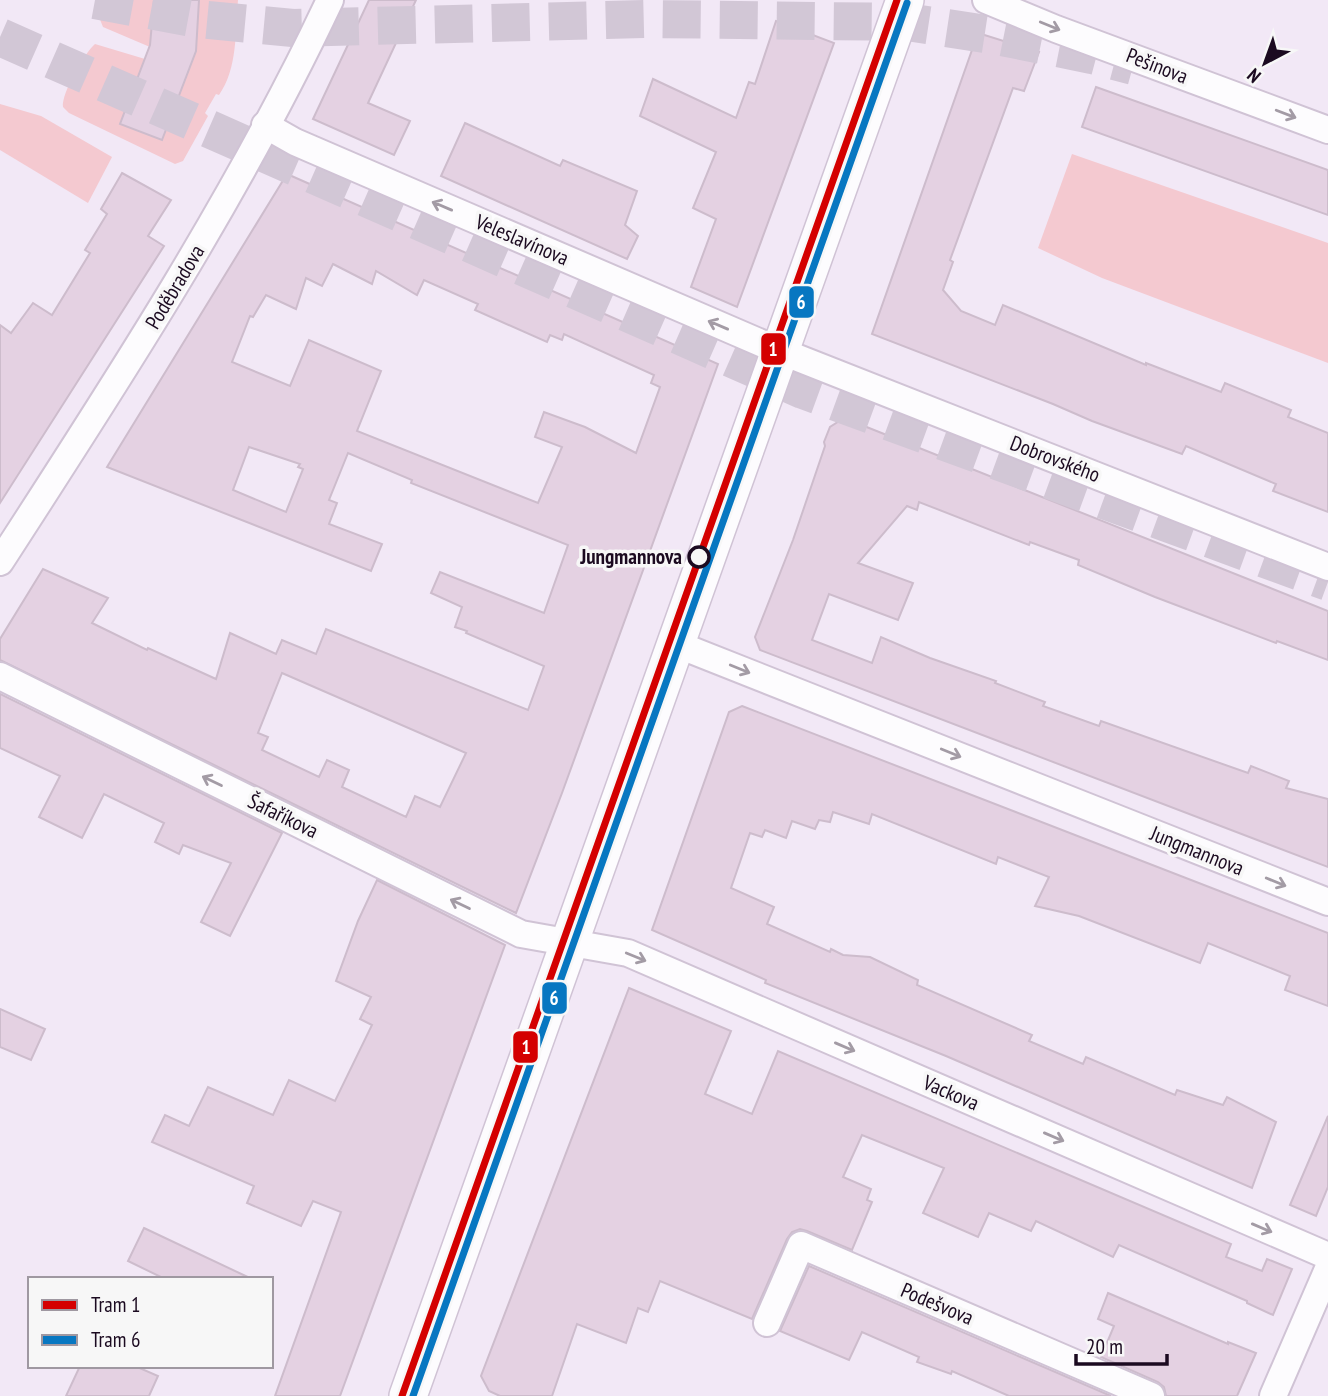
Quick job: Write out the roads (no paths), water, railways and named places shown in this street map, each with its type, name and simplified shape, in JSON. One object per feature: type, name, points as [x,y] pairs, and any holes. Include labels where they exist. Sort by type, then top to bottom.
[{"type":"street","name":"Poděbradova","points":[[0,562],[190,263],[241,174],[330,0]]},
{"type":"street","points":[[412,1395],[905,0]]},
{"type":"street","name":"Pešinova","points":[[986,0],[1056,29],[1328,130]]},
{"type":"street","name":"Veleslavínova","points":[[265,125],[295,142],[781,352]]},
{"type":"street","name":"Dobrovského","points":[[781,352],[1328,567]]},
{"type":"street","name":"Jungmannova","points":[[676,644],[1328,902]]},
{"type":"street","name":"Šafaříkova","points":[[0,676],[521,934],[570,942]]},
{"type":"street","name":"Vackova","points":[[570,942],[628,953],[1328,1256]]},
{"type":"street","name":"Podešvova","points":[[767,1323],[801,1245],[1151,1396]]},
{"type":"street","points":[[1273,1396],[1328,1269]]},
{"type":"tunnel","points":[[95,0],[197,19],[293,28],[647,19],[907,22],[992,35],[1133,66]]},
{"type":"tunnel","points":[[0,37],[803,390],[1328,582]]},
{"type":"tram line","name":"1","points":[[402,1396],[897,0]]},
{"type":"tram line","name":"6","points":[[413,1396],[907,3]]},
{"type":"place","name":"Jungmannova","points":[[699,557]]}]
